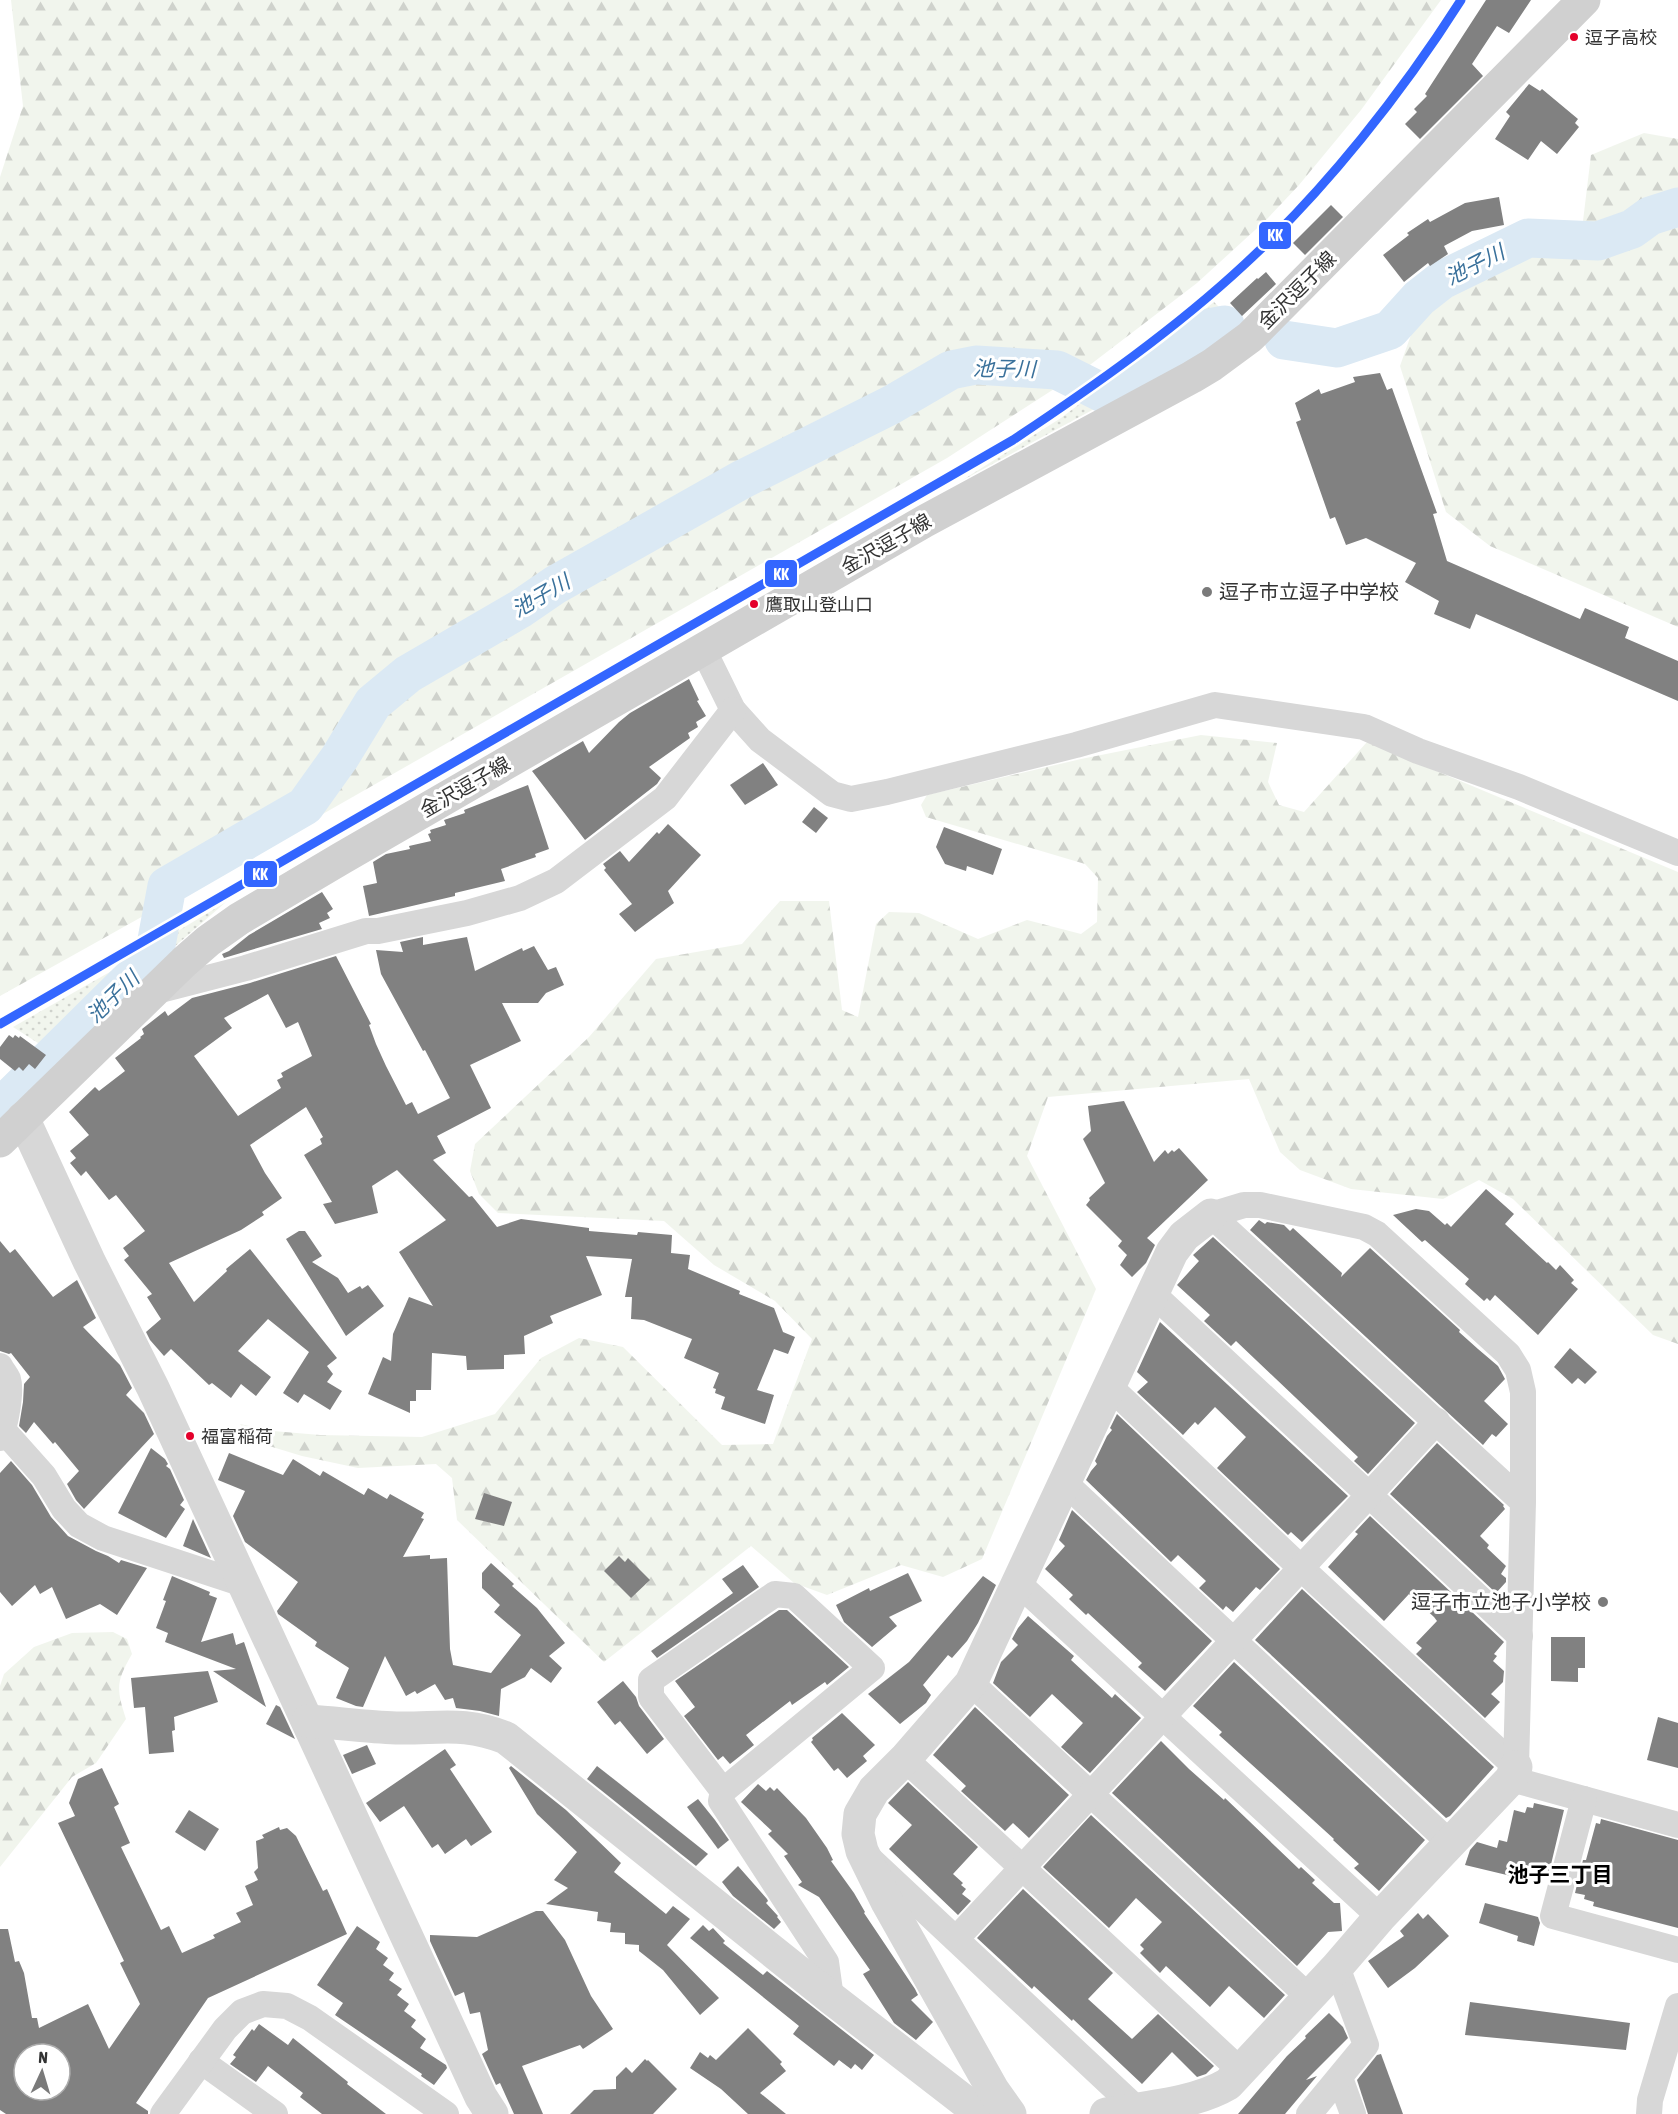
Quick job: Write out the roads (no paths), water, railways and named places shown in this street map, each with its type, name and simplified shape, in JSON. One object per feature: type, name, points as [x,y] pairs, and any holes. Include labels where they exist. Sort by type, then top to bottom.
[{"type":"main road","name":"金沢逗子線","points":[[0,1141],[153,992],[208,941],[239,919],[925,521],[1192,377],[1236,348],[1250,337],[1474,113],[1584,0]]},
{"type":"street","points":[[703,650],[734,710],[760,740],[832,794],[851,799],[1076,746],[1215,705],[1364,727],[1418,751],[1519,788],[1678,854]]},
{"type":"street","points":[[153,992],[246,968],[366,931],[378,931],[468,913],[520,898],[556,881],[665,798],[734,710]]},
{"type":"street","points":[[23,1118],[89,1262],[153,1388],[454,2040],[481,2097],[492,2114]]},
{"type":"street","points":[[861,1851],[956,1939],[1121,2112],[1197,2098],[1228,2084],[1514,1773],[1520,1636],[1523,1392],[1518,1370],[1508,1354],[1377,1234],[1364,1227],[1260,1205],[1244,1205],[1211,1215],[1184,1236],[1172,1252],[971,1683],[905,1759],[874,1790],[860,1814],[858,1834],[861,1851],[993,2090],[1010,2114]]},
{"type":"street","points":[[1211,1215],[1523,1502]]},
{"type":"street","points":[[1153,1294],[1520,1636]]},
{"type":"street","points":[[0,1366],[8,1380],[9,1395],[2,1434],[44,1476],[64,1509],[79,1525],[103,1538],[243,1584]]},
{"type":"street","points":[[1110,1387],[1514,1773],[1584,1799],[1678,1825]]},
{"type":"street","points":[[956,1939],[1437,1421]]},
{"type":"street","points":[[1065,1483],[1450,1843]]},
{"type":"street","points":[[1018,1583],[1380,1917]]},
{"type":"street","points":[[723,1791],[651,1697],[651,1680],[775,1594],[794,1596],[873,1668],[723,1791],[721,1801],[826,1962],[831,1998]]},
{"type":"street","points":[[971,1683],[1309,1997]]},
{"type":"street","points":[[308,1720],[397,1728],[466,1726],[487,1730],[506,1738],[831,1998],[981,2114]]},
{"type":"street","points":[[905,1759],[1241,2071]]},
{"type":"street","points":[[1584,1799],[1553,1916],[1678,1950]]},
{"type":"street","points":[[1309,2114],[1365,2045],[1337,1967]]},
{"type":"street","points":[[163,2114],[225,2029],[242,2012],[263,2004],[287,2006],[310,2018],[446,2114]]},
{"type":"street","points":[[1649,2114],[1650,2100],[1678,2006]]},
{"type":"street","points":[[201,2061],[275,2114]]},
{"type":"street","points":[[1340,2078],[1353,2114]]},
{"type":"waterway","name":"池子川","points":[[1284,340],[1337,348],[1390,330],[1419,298],[1442,280],[1528,238],[1598,241],[1632,229],[1650,216],[1678,207]]},
{"type":"waterway","name":"池子川","points":[[0,1108],[154,956],[167,886],[305,806],[340,757],[373,703],[408,674],[520,609],[555,585],[741,480],[891,405],[951,370],[976,365],[1057,370],[1109,396],[1209,328],[1225,325]]},
{"type":"place","name":"逗子高校","points":[[1574,37]]},
{"type":"place","name":"逗子市立逗子中学校","points":[[1207,592]]},
{"type":"place","name":"鷹取山登山口","points":[[754,604]]},
{"type":"place","name":"福富稲荷","points":[[190,1436]]},
{"type":"place","name":"逗子市立池子小学校","points":[[1603,1602]]},
{"type":"district","name":"池子三丁目","points":[[1560,1875]]}]
